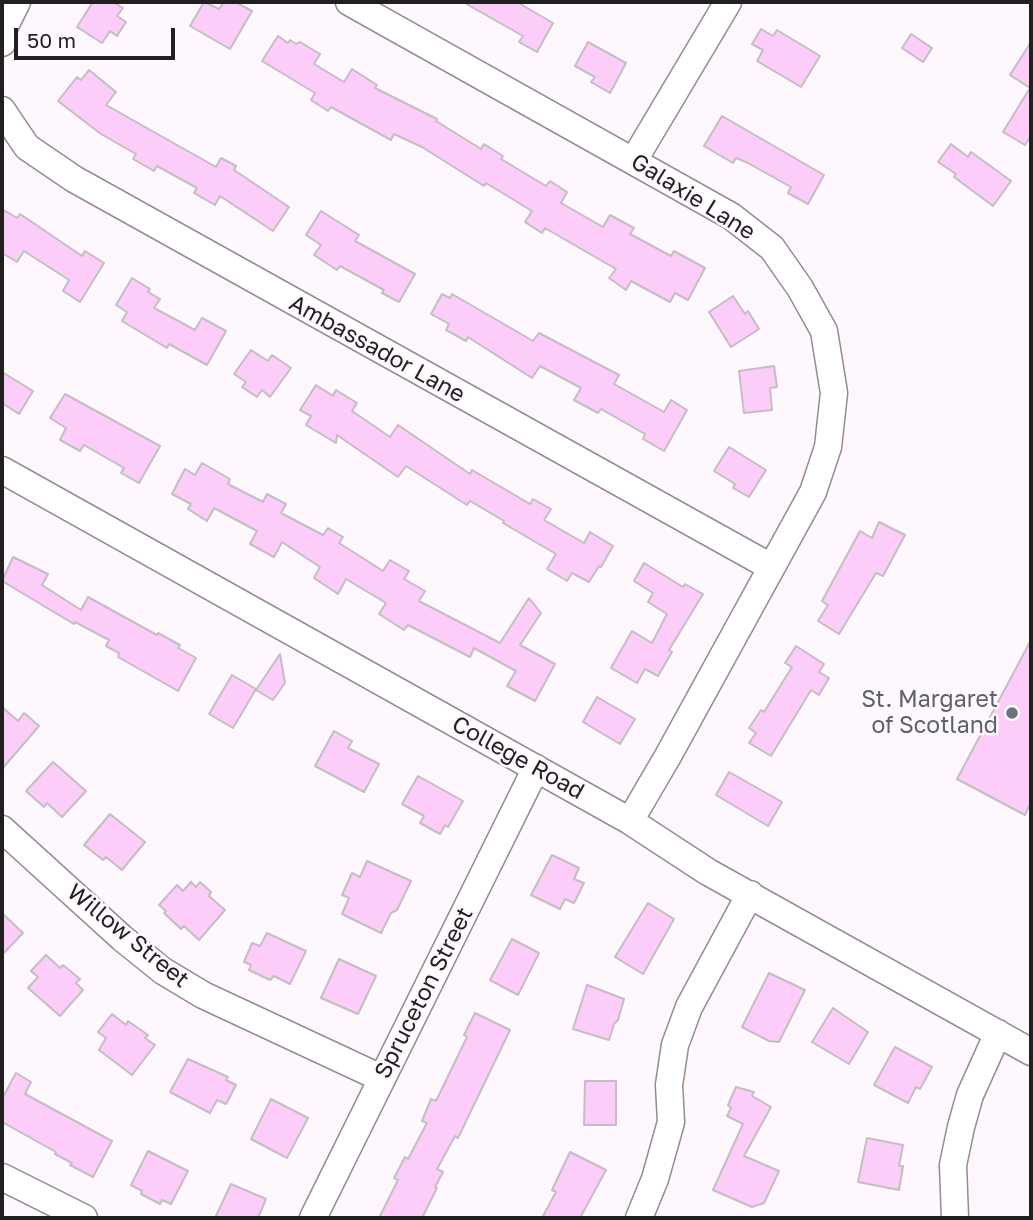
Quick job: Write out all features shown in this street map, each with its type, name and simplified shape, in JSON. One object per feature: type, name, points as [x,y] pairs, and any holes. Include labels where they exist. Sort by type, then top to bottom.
[{"type":"street","points":[[2,43],[4,28],[17,2]]},
{"type":"street","name":"Galaxie Lane","points":[[349,2],[731,216],[772,248],[800,288],[824,331],[834,393],[828,447],[813,492],[630,821]]},
{"type":"street","points":[[634,160],[728,2]]},
{"type":"street","name":"Ambassador Lane","points":[[2,110],[27,147],[75,179],[771,567]]},
{"type":"street","name":"College Road","points":[[2,470],[630,821],[708,872],[1031,1052]]},
{"type":"street","name":"Spruceton Street","points":[[313,1218],[536,768]]},
{"type":"street","name":"Willow Street","points":[[2,829],[122,938],[163,971],[204,995],[381,1078]]},
{"type":"street","points":[[639,1218],[655,1179],[671,1122],[669,1085],[675,1045],[689,1007],[750,894]]},
{"type":"street","points":[[955,1218],[953,1166],[961,1128],[970,1096],[998,1033]]},
{"type":"street","points":[[2,1177],[84,1218]]},
{"type":"building","points":[[93,2],[113,2],[123,8],[117,16],[126,22],[117,36],[110,31],[102,43],[77,27]]},
{"type":"building","points":[[204,2],[219,9],[224,2],[235,2],[252,11],[230,49],[190,26]]},
{"type":"building","points":[[463,2],[517,2],[553,23],[537,52],[519,42],[523,36]]},
{"type":"building","points":[[761,29],[773,36],[777,30],[820,56],[801,87],[757,61],[763,50],[752,44]]},
{"type":"building","points":[[911,34],[932,48],[923,62],[902,48]]},
{"type":"building","points":[[278,36],[288,43],[290,40],[296,44],[300,42],[320,54],[314,64],[344,82],[352,69],[377,85],[375,88],[437,119],[436,121],[481,149],[484,144],[503,156],[501,159],[546,186],[550,181],[567,192],[561,203],[603,227],[610,215],[634,228],[630,234],[671,256],[674,251],[705,268],[688,300],[675,293],[670,302],[631,281],[626,290],[609,278],[616,269],[545,228],[542,233],[525,222],[532,211],[486,183],[484,186],[422,147],[394,134],[391,140],[331,107],[328,111],[311,100],[315,93],[262,61]]},
{"type":"building","points":[[588,42],[626,63],[610,93],[591,82],[595,77],[575,66]]},
{"type":"building","points":[[1031,42],[1031,136],[1025,145],[1003,132],[1030,88],[1010,75]]},
{"type":"building","points":[[89,70],[116,92],[106,105],[216,167],[221,158],[236,166],[234,170],[289,207],[273,231],[220,196],[215,205],[194,193],[197,188],[157,166],[154,171],[133,159],[136,154],[101,134],[58,101],[77,77],[81,80]]},
{"type":"building","points":[[722,116],[824,175],[808,204],[788,193],[791,187],[746,162],[736,158],[733,163],[704,146]]},
{"type":"building","points":[[951,144],[968,157],[971,152],[1011,181],[993,206],[938,162]]},
{"type":"building","points":[[2,209],[17,218],[20,214],[82,256],[85,251],[104,263],[80,302],[63,291],[69,280],[24,251],[17,262],[2,253]]},
{"type":"building","points":[[321,211],[359,235],[355,241],[415,274],[399,302],[382,293],[384,290],[340,266],[337,270],[314,255],[321,245],[306,235]]},
{"type":"building","points":[[132,278],[160,299],[154,308],[195,330],[202,318],[226,331],[207,365],[169,344],[167,348],[122,321],[127,312],[116,305]]},
{"type":"building","points":[[442,294],[450,298],[452,294],[533,341],[539,333],[619,375],[614,384],[664,412],[671,400],[687,410],[664,451],[643,439],[645,434],[601,409],[598,413],[574,400],[581,388],[540,366],[532,378],[468,337],[466,341],[446,330],[449,324],[431,314]]},
{"type":"building","points":[[733,296],[745,314],[748,311],[759,329],[731,347],[709,312]]},
{"type":"building","points":[[251,350],[268,361],[272,355],[291,368],[270,397],[262,390],[257,397],[242,387],[246,382],[234,374]]},
{"type":"building","points":[[774,366],[777,387],[770,388],[772,410],[744,413],[739,371]]},
{"type":"building","points":[[2,372],[33,391],[19,414],[2,403]]},
{"type":"building","points":[[316,385],[333,396],[336,390],[357,403],[352,411],[390,437],[398,425],[470,474],[472,470],[530,504],[533,499],[551,509],[544,520],[584,543],[590,532],[613,546],[601,567],[599,566],[589,582],[572,573],[567,581],[547,569],[556,554],[503,523],[504,521],[470,501],[467,505],[406,466],[398,477],[337,435],[336,443],[306,425],[311,416],[300,410]]},
{"type":"building","points":[[65,394],[160,446],[139,483],[121,473],[124,468],[84,445],[80,451],[60,440],[66,428],[50,418]]},
{"type":"building","points":[[729,447],[766,470],[749,497],[733,488],[735,484],[714,471]]},
{"type":"building","points":[[202,463],[230,479],[228,484],[263,502],[267,494],[286,504],[281,513],[323,535],[328,528],[343,537],[339,543],[383,571],[390,560],[409,571],[404,579],[425,591],[419,601],[500,643],[529,598],[541,613],[520,645],[555,664],[535,701],[507,686],[516,671],[474,648],[470,657],[408,625],[404,630],[379,614],[386,603],[346,579],[338,594],[314,578],[320,567],[282,542],[274,557],[250,544],[257,531],[214,508],[207,521],[188,509],[191,504],[172,494],[185,469],[195,475]]},
{"type":"building","points":[[879,522],[905,535],[883,576],[876,573],[839,634],[818,621],[828,605],[822,601],[860,531],[872,538]]},
{"type":"building","points":[[13,557],[48,574],[42,585],[81,610],[88,597],[180,645],[178,648],[196,658],[178,691],[118,657],[119,653],[106,646],[109,640],[75,622],[74,624],[2,581]]},
{"type":"building","points":[[644,563],[683,587],[685,584],[703,594],[669,650],[672,652],[658,676],[645,669],[637,683],[611,668],[632,631],[652,643],[667,614],[648,602],[653,593],[634,581]]},
{"type":"building","name":"St. Margaret of Scotland","points":[[1031,640],[1031,802],[1025,815],[957,779]]},
{"type":"building","points":[[796,646],[824,664],[819,672],[829,678],[819,695],[811,690],[771,756],[749,743],[756,733],[749,728],[761,710],[764,712],[792,667],[785,663]]},
{"type":"building","points":[[280,654],[285,683],[273,700],[256,690]]},
{"type":"building","points":[[232,675],[256,689],[233,728],[209,714]]},
{"type":"building","points":[[597,697],[635,719],[620,744],[583,722]]},
{"type":"building","points":[[2,707],[18,721],[24,713],[39,726],[2,769]]},
{"type":"building","points":[[334,731],[352,741],[348,748],[379,764],[364,792],[315,766]]},
{"type":"building","points":[[53,762],[86,791],[62,817],[47,803],[44,807],[26,791]]},
{"type":"building","points":[[729,772],[782,802],[768,826],[716,795]]},
{"type":"building","points":[[418,776],[463,801],[448,827],[445,825],[440,834],[420,823],[424,816],[402,804]]},
{"type":"building","points":[[110,814],[145,842],[122,870],[84,845]]},
{"type":"building","points":[[552,855],[579,868],[574,879],[584,883],[574,903],[565,899],[560,909],[531,895]]},
{"type":"building","points":[[367,861],[411,881],[397,910],[391,913],[381,933],[342,914],[349,898],[342,895],[352,873],[360,877]]},
{"type":"building","points":[[191,882],[196,887],[200,882],[211,892],[209,896],[225,910],[199,940],[184,926],[181,929],[159,905],[177,885],[183,891]]},
{"type":"building","points":[[648,903],[674,919],[643,974],[615,957]]},
{"type":"building","points":[[2,913],[23,933],[2,955]]},
{"type":"building","points":[[267,933],[306,951],[290,984],[274,976],[270,980],[249,970],[251,965],[244,962],[252,943],[260,946]]},
{"type":"building","points":[[512,939],[539,953],[518,995],[490,980]]},
{"type":"building","points":[[46,955],[60,968],[63,965],[80,979],[76,983],[83,990],[60,1016],[28,988],[38,977],[31,971]]},
{"type":"building","points":[[339,959],[376,976],[358,1014],[321,998]]},
{"type":"building","points":[[769,973],[805,990],[779,1042],[769,1041],[742,1027]]},
{"type":"building","points":[[587,985],[624,999],[609,1040],[573,1029]]},
{"type":"building","points":[[833,1008],[868,1032],[849,1064],[812,1042]]},
{"type":"building","points":[[475,1013],[510,1030],[458,1138],[455,1136],[437,1169],[443,1172],[435,1187],[437,1188],[422,1218],[379,1218],[398,1180],[394,1178],[405,1157],[408,1159],[427,1123],[422,1121],[431,1099],[436,1101],[467,1037],[464,1035]]},
{"type":"building","points":[[112,1014],[126,1025],[128,1021],[148,1035],[145,1038],[155,1045],[132,1075],[99,1050],[106,1038],[98,1032]]},
{"type":"building","points":[[895,1047],[932,1067],[920,1089],[916,1087],[908,1103],[874,1085]]},
{"type":"building","points":[[188,1059],[228,1077],[226,1080],[236,1085],[226,1104],[217,1100],[210,1113],[170,1092]]},
{"type":"building","points":[[16,1073],[31,1082],[25,1094],[112,1141],[93,1177],[70,1165],[72,1163],[55,1154],[56,1152],[2,1122],[2,1099]]},
{"type":"building","points":[[585,1081],[616,1081],[616,1125],[584,1125]]},
{"type":"building","points":[[736,1087],[754,1092],[752,1096],[771,1107],[744,1156],[779,1171],[764,1203],[752,1207],[713,1190],[743,1124],[727,1116],[731,1108],[728,1105]]},
{"type":"building","points":[[271,1099],[308,1118],[287,1158],[251,1139]]},
{"type":"building","points":[[867,1138],[903,1145],[899,1166],[903,1166],[899,1190],[858,1182]]},
{"type":"building","points":[[148,1151],[188,1171],[171,1204],[162,1200],[160,1204],[131,1185]]},
{"type":"building","points":[[570,1152],[606,1170],[580,1218],[542,1218],[556,1192],[552,1190]]},
{"type":"building","points":[[231,1184],[266,1199],[258,1218],[215,1218]]},
{"type":"place","name":"St. Margaret of Scotland","points":[[1012,713]]}]
